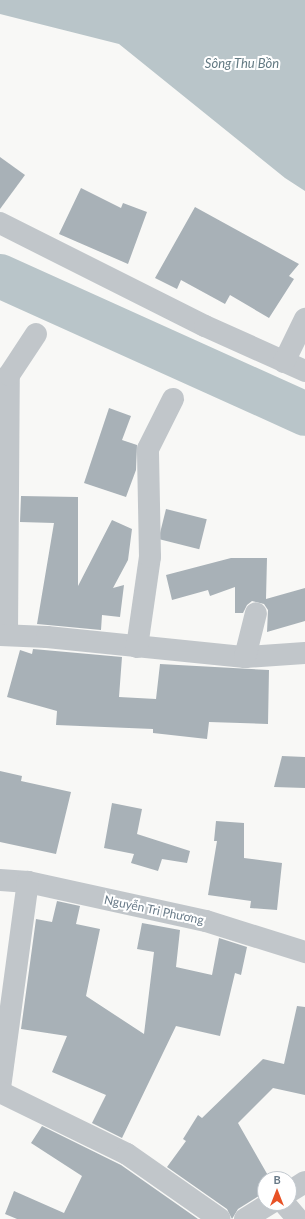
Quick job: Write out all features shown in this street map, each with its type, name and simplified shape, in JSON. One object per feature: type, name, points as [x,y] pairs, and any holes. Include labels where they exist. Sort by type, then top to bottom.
[{"type":"street","points":[[0,223],[205,326],[305,371]]},
{"type":"street","points":[[284,362],[305,319]]},
{"type":"street","points":[[36,334],[9,375],[4,635],[245,657],[305,653]]},
{"type":"street","points":[[137,647],[150,557],[148,449],[174,399]]},
{"type":"street","points":[[245,657],[256,613]]},
{"type":"street","name":"Nguyễn Tri Phương","points":[[0,880],[28,882],[206,921],[305,952]]},
{"type":"street","points":[[0,1088],[28,882]]},
{"type":"street","points":[[0,1092],[127,1154],[220,1219]]},
{"type":"street","points":[[245,1219],[258,1211]]},
{"type":"street","points":[[291,1211],[298,1219]]},
{"type":"water","name":"Sông Thu Bồn","points":[[0,0],[305,0],[305,191],[285,178],[119,44],[0,14]]},
{"type":"building","points":[[0,157],[25,175],[0,209]]},
{"type":"building","points":[[81,188],[121,208],[123,203],[147,212],[128,264],[59,234]]},
{"type":"building","points":[[195,207],[299,264],[289,276],[294,279],[269,318],[230,295],[225,304],[181,280],[177,289],[155,278]]},
{"type":"building","points":[[109,408],[131,416],[122,440],[137,445],[136,470],[126,497],[84,483]]},
{"type":"building","points":[[21,496],[78,497],[78,586],[112,520],[132,529],[128,560],[113,588],[124,585],[120,617],[102,615],[101,630],[37,624],[54,523],[20,522]]},
{"type":"building","points":[[166,509],[207,519],[199,549],[159,539]]},
{"type":"building","points":[[231,558],[267,558],[266,599],[305,588],[305,621],[267,632],[268,610],[264,604],[252,601],[247,605],[243,613],[235,613],[235,587],[210,596],[208,590],[172,600],[166,575]]},
{"type":"building","points":[[33,649],[122,657],[119,697],[156,699],[160,664],[269,670],[268,724],[209,722],[207,739],[153,733],[153,729],[56,725],[57,711],[7,697],[20,650],[32,654]]},
{"type":"building","points":[[282,756],[305,757],[305,788],[274,787]]},
{"type":"building","points":[[0,771],[22,776],[21,781],[71,792],[56,854],[0,842]]},
{"type":"building","points":[[112,803],[142,809],[137,834],[190,851],[187,863],[162,859],[158,871],[131,863],[134,854],[104,848]]},
{"type":"building","points":[[216,821],[244,823],[244,858],[282,863],[277,910],[250,908],[251,901],[208,895],[217,841],[214,841]]},
{"type":"building","points":[[57,901],[80,906],[76,924],[100,929],[86,996],[144,1034],[154,952],[137,949],[142,923],[180,930],[176,967],[212,975],[219,938],[247,947],[241,975],[235,973],[220,1036],[176,1026],[122,1138],[92,1123],[106,1095],[52,1072],[67,1036],[21,1029],[36,919],[52,922]]},
{"type":"building","points":[[297,1006],[305,1007],[305,1095],[273,1088],[238,1123],[265,1171],[257,1171],[257,1197],[238,1209],[232,1219],[227,1209],[167,1167],[186,1141],[183,1139],[198,1115],[202,1118],[263,1059],[284,1064]]},
{"type":"building","points":[[42,1126],[121,1165],[198,1219],[17,1219],[5,1214],[14,1191],[64,1213],[82,1176],[31,1143]]},
{"type":"waterway","points":[[0,276],[305,414]]}]
